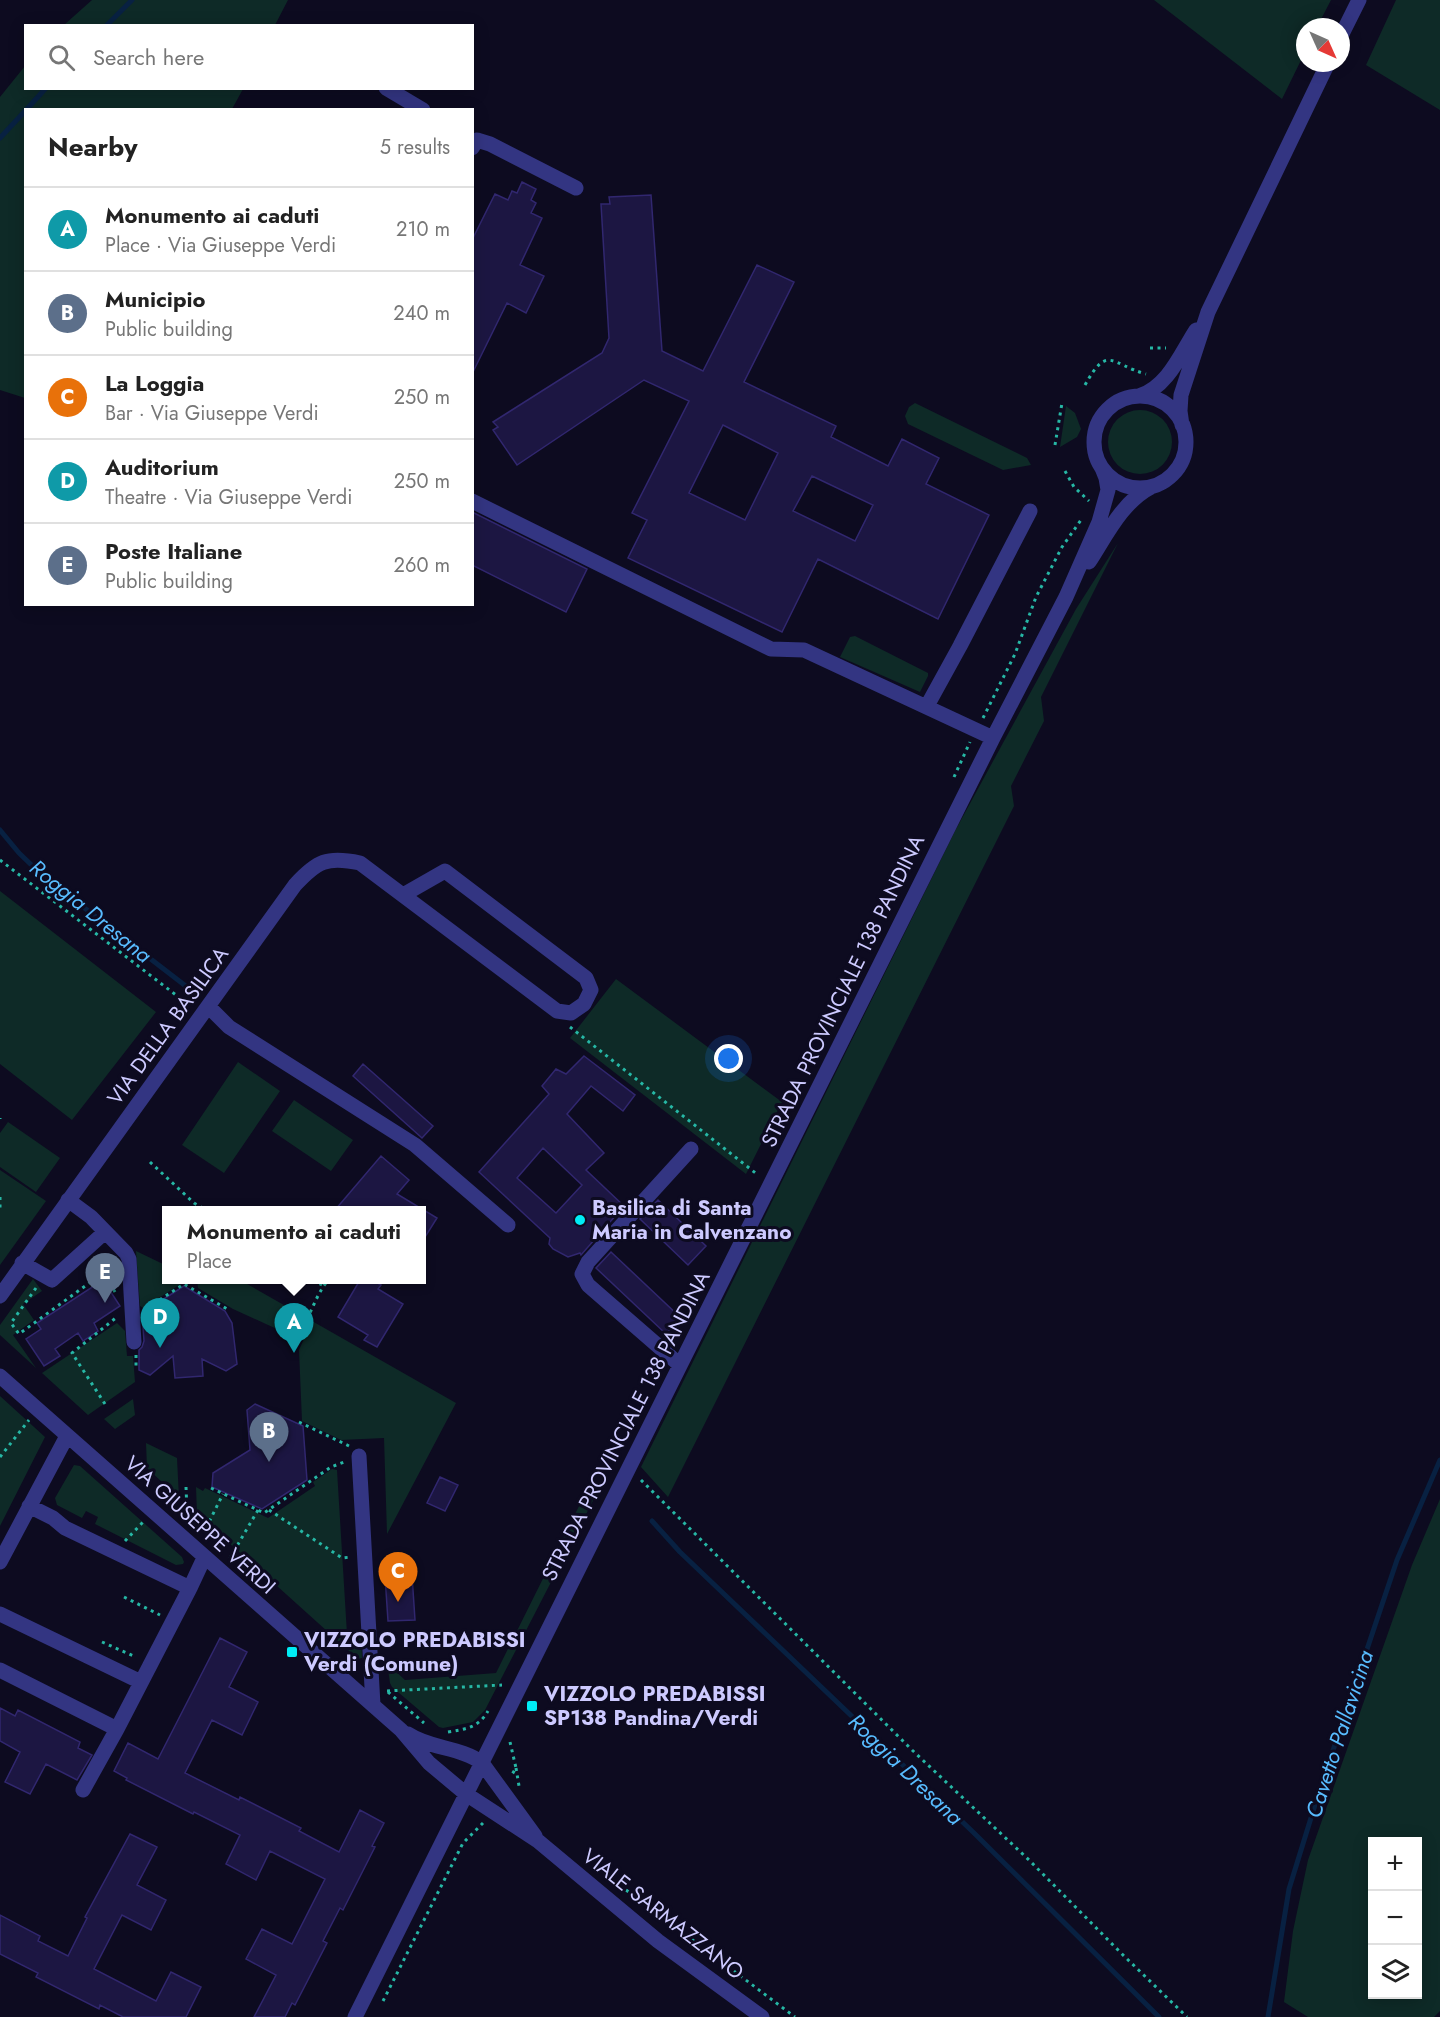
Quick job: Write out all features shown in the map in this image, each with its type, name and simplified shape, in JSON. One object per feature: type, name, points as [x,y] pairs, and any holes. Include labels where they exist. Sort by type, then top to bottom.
[{"type":"street","points":[[1350,18],[1359,0]]},
{"type":"street","points":[[1208,312],[1181,395],[1180,411],[1186,439],[1182,459],[1171,476],[1157,485],[1143,488],[1127,486],[1112,478],[1102,468],[1096,457],[1095,433],[1100,420],[1116,403],[1148,392],[1166,377],[1208,312],[1324,72]]},
{"type":"street","points":[[389,90],[420,108]]},
{"type":"street","points":[[474,142],[490,144],[576,188]]},
{"type":"street","points":[[1138,396],[1166,404],[1182,425]]},
{"type":"street","name":"STRADA PROVINCIALE 138 PANDINA","points":[[355,2017],[993,738],[1066,597],[1106,502],[1108,485],[1102,468]]},
{"type":"street","name":"STRADA PROVINCIALE 138 PANDINA","points":[[1066,597],[1125,508],[1137,495],[1157,485]]},
{"type":"street","points":[[474,502],[771,650],[804,650],[993,738]]},
{"type":"street","points":[[927,706],[1030,511]]},
{"type":"street","name":"VIA DELLA BASILICA","points":[[0,1296],[295,885],[312,867],[338,858],[360,863],[557,1011]]},
{"type":"street","points":[[403,895],[446,871],[586,978],[591,990],[584,1004],[571,1013],[557,1011]]},
{"type":"street","points":[[205,1010],[415,1145],[508,1225]]},
{"type":"street","points":[[680,1365],[588,1285],[582,1274],[588,1262],[691,1149]]},
{"type":"street","points":[[68,1200],[91,1217],[126,1253],[129,1259],[127,1312],[134,1342]]},
{"type":"street","points":[[22,1263],[52,1280],[57,1278],[105,1232]]},
{"type":"street","name":"VIA GIUSEPPE VERDI","points":[[0,1376],[401,1730]]},
{"type":"street","points":[[0,1562],[67,1436]]},
{"type":"street","points":[[359,1456],[373,1705]]},
{"type":"street","points":[[29,1506],[53,1518],[65,1528],[190,1588]]},
{"type":"street","points":[[83,1791],[204,1558]]},
{"type":"street","points":[[0,1614],[141,1682]]},
{"type":"street","points":[[0,1670],[117,1729]]},
{"type":"street","points":[[401,1730],[422,1742],[466,1755],[482,1763],[538,1841]]},
{"type":"street","points":[[401,1730],[429,1763],[466,1794],[538,1841]]},
{"type":"street","name":"VIALE SARMAZZANO","points":[[538,1841],[658,1941],[762,2017]]},
{"type":"path","points":[[1150,348],[1164,347],[1167,351],[1173,343]]},
{"type":"path","points":[[1085,385],[1095,366],[1105,360],[1112,360],[1144,374],[1152,372]]},
{"type":"path","points":[[1055,445],[1062,403]]},
{"type":"path","points":[[0,860],[205,1010]]},
{"type":"path","points":[[557,1011],[573,1031],[759,1175],[767,1192]]},
{"type":"path","points":[[150,1162],[199,1206]]},
{"type":"path","points":[[0,1197],[0,1208]]},
{"type":"path","points":[[44,1277],[11,1323],[19,1334],[103,1273],[118,1298]]},
{"type":"path","points":[[105,1404],[72,1353],[127,1312],[143,1310],[184,1284],[229,1310]]},
{"type":"path","points":[[304,1326],[317,1302],[322,1285]]},
{"type":"path","points":[[0,1457],[38,1409]]},
{"type":"path","points":[[211,1488],[264,1513],[331,1467],[359,1456],[352,1448],[299,1422]]},
{"type":"path","points":[[629,1467],[904,1742],[1029,1860],[1187,2017]]},
{"type":"path","points":[[186,1487],[187,1511]]},
{"type":"path","points":[[206,1528],[223,1494]]},
{"type":"path","points":[[269,1509],[342,1558],[364,1556]]},
{"type":"path","points":[[228,1563],[258,1510]]},
{"type":"path","points":[[116,1553],[147,1518]]},
{"type":"path","points":[[124,1597],[165,1617]]},
{"type":"path","points":[[102,1642],[142,1659]]},
{"type":"path","points":[[430,1729],[387,1691],[502,1685]]},
{"type":"path","points":[[442,1732],[474,1726],[483,1719],[488,1710],[504,1719]]},
{"type":"path","points":[[510,1737],[511,1755],[522,1792]]},
{"type":"path","points":[[503,1790],[516,1768]]},
{"type":"path","points":[[379,2007],[462,1843],[482,1825],[490,1811]]},
{"type":"path","points":[[609,1878],[795,2017]]},
{"type":"green space","points":[[92,0],[288,0],[276,24],[65,24]]},
{"type":"green space","points":[[1154,0],[1331,0],[1322,18],[1296,18],[1296,70],[1282,99]]},
{"type":"green space","points":[[1396,0],[1440,0],[1440,110],[1366,65]]},
{"type":"green space","points":[[24,67],[24,90],[242,90],[233,108],[24,108],[24,398],[0,390],[0,97]]},
{"type":"green space","points":[[915,403],[1027,458],[1031,465],[1003,470],[908,424],[905,416],[909,407]]},
{"type":"green space","points":[[1066,406],[1075,413],[1081,429],[1077,437],[1060,447]]},
{"type":"green space","points":[[1140,410],[1152,412],[1163,419],[1170,430],[1172,442],[1170,454],[1163,465],[1152,472],[1140,474],[1128,472],[1117,465],[1110,454],[1108,442],[1110,430],[1117,419],[1128,412]]},
{"type":"green space","points":[[1118,543],[1041,697],[1044,721],[1011,786],[1014,806],[668,1497],[641,1467],[955,831],[1076,609]]},
{"type":"green space","points":[[855,636],[928,673],[920,692],[840,657],[850,637]]},
{"type":"green space","points":[[0,891],[156,1012],[72,1120],[0,1064]]},
{"type":"green space","points":[[616,979],[782,1102],[746,1174],[570,1038]]},
{"type":"green space","points":[[238,1062],[280,1091],[224,1173],[182,1145]]},
{"type":"green space","points":[[294,1100],[353,1140],[331,1171],[272,1131]]},
{"type":"green space","points":[[8,1122],[60,1158],[36,1192],[0,1167],[0,1133]]},
{"type":"green space","points":[[0,1170],[46,1201],[0,1265]]},
{"type":"green space","points":[[136,1251],[162,1264],[162,1284],[181,1284],[143,1308],[140,1306]]},
{"type":"green space","points":[[33,1279],[42,1291],[23,1304],[34,1320],[13,1335],[36,1368],[0,1335],[0,1325]]},
{"type":"green space","points":[[198,1284],[247,1284],[456,1403],[387,1534],[384,1438],[341,1440],[302,1421],[299,1350],[309,1328],[298,1323],[292,1336],[233,1309],[198,1288]]},
{"type":"green space","points":[[117,1323],[125,1331],[127,1356],[133,1356],[135,1382],[88,1415],[42,1373]]},
{"type":"green space","points":[[0,1396],[45,1437],[0,1526]]},
{"type":"green space","points":[[133,1399],[135,1415],[115,1429],[104,1419]]},
{"type":"green space","points":[[146,1443],[177,1458],[179,1498],[147,1468]]},
{"type":"green space","points":[[74,1465],[80,1466],[182,1557],[183,1564],[176,1565],[95,1524],[98,1517],[86,1511],[82,1518],[57,1505],[55,1498]]},
{"type":"green space","points":[[332,1469],[337,1470],[347,1634],[361,1633],[362,1658],[358,1659],[197,1514],[196,1487],[203,1491],[205,1488],[268,1518],[315,1486],[313,1482]]},
{"type":"green space","points":[[592,1480],[596,1483],[598,1491],[485,1710],[473,1722],[439,1727],[392,1687],[388,1669],[390,1666],[405,1680],[496,1673]]},
{"type":"green space","points":[[1440,1499],[1440,2011],[1434,2017],[1308,2017],[1284,2002],[1293,1931],[1308,1860],[1412,1565]]},
{"type":"building","points":[[522,182],[536,189],[531,200],[536,203],[531,213],[542,218],[520,265],[544,276],[526,313],[507,303],[474,370],[474,236],[495,194],[508,200],[512,191],[517,193]]},
{"type":"building","points":[[651,195],[662,351],[703,371],[757,265],[794,282],[744,382],[836,426],[831,437],[888,466],[902,439],[939,458],[926,484],[989,515],[938,619],[818,559],[782,632],[628,558],[647,520],[632,513],[689,401],[644,380],[517,465],[493,430],[498,427],[493,422],[602,353],[609,338],[601,204],[610,204],[609,197]],"holes":[[[723,425],[778,453],[745,520],[689,493]],[[812,476],[873,505],[855,541],[793,511]]]},
{"type":"building","points":[[474,513],[587,569],[566,612],[474,566]]},
{"type":"building","points":[[584,1056],[635,1095],[623,1111],[591,1086],[567,1114],[604,1153],[586,1170],[624,1206],[581,1255],[580,1253],[568,1257],[553,1249],[549,1244],[550,1238],[479,1172],[549,1094],[542,1086],[556,1069],[566,1074]],"holes":[[[543,1148],[582,1185],[556,1213],[517,1178]]]},
{"type":"building","points":[[363,1064],[433,1126],[422,1138],[353,1076]]},
{"type":"building","points":[[381,1156],[409,1180],[397,1194],[417,1206],[338,1206]]},
{"type":"building","points":[[658,1200],[706,1246],[688,1265],[640,1219]]},
{"type":"building","points":[[426,1211],[437,1218],[426,1236]]},
{"type":"building","points":[[611,1252],[681,1318],[666,1334],[596,1268]]},
{"type":"building","points":[[103,1280],[120,1306],[94,1323],[98,1331],[83,1341],[78,1333],[55,1349],[60,1356],[44,1366],[26,1339],[41,1329],[37,1323]]},
{"type":"building","points":[[358,1284],[379,1284],[381,1285],[378,1289],[403,1304],[377,1347],[364,1340],[368,1335],[338,1317]]},
{"type":"building","points":[[184,1286],[225,1311],[232,1323],[237,1364],[226,1371],[202,1359],[203,1376],[175,1378],[173,1356],[150,1375],[139,1370],[139,1350],[144,1341],[142,1313]]},
{"type":"building","points":[[255,1404],[303,1426],[307,1480],[262,1509],[212,1487],[213,1473],[250,1450],[247,1410]]},
{"type":"building","points":[[440,1477],[458,1485],[445,1511],[427,1503]]},
{"type":"building","points":[[412,1575],[415,1620],[388,1621],[385,1576]]},
{"type":"building","points":[[220,1638],[247,1652],[229,1687],[258,1702],[242,1735],[212,1720],[185,1773],[239,1800],[240,1797],[301,1828],[299,1831],[339,1852],[360,1810],[384,1823],[372,1846],[375,1847],[343,1910],[340,1908],[323,1941],[327,1943],[295,2005],[292,2003],[285,2017],[254,2017],[276,1975],[246,1959],[262,1929],[292,1944],[325,1879],[270,1851],[256,1880],[226,1864],[240,1835],[126,1780],[127,1778],[114,1771],[128,1743],[158,1759]]},
{"type":"building","points":[[0,1708],[15,1716],[18,1710],[80,1742],[78,1748],[92,1755],[77,1780],[46,1764],[30,1794],[5,1782],[20,1752],[0,1741]]},
{"type":"building","points":[[130,1834],[157,1847],[137,1885],[166,1900],[151,1930],[122,1915],[94,1969],[156,2001],[171,1972],[201,1987],[186,2017],[123,2017],[100,2005],[99,2009],[36,1977],[38,1973],[0,1954],[0,1915],[40,1936],[38,1941],[68,1956],[87,1918],[85,1917]]},
{"type":"waterway","name":"Roggia Dresana","points":[[108,24],[132,0]]},
{"type":"waterway","name":"Roggia Dresana","points":[[28,108],[44,90]]},
{"type":"waterway","name":"Roggia Dresana","points":[[0,138],[24,112]]},
{"type":"waterway","name":"Roggia Dresana","points":[[0,830],[19,853],[43,876],[187,987]]},
{"type":"waterway","name":"Cavetto Pallavicina","points":[[1268,2017],[1289,1889],[1397,1560],[1440,1460]]},
{"type":"waterway","name":"Roggia Dresana","points":[[652,1521],[680,1552],[973,1832],[1159,2017]]},
{"type":"place","name":"Basilica di Santa Maria in Calvenzano","points":[[580,1220]]},
{"type":"place","name":"Poste Italiane","points":[[105,1303]]},
{"type":"place","name":"Auditorium","points":[[160,1348]]},
{"type":"place","name":"Monumento ai caduti","points":[[294,1353]]},
{"type":"place","name":"Municipio","points":[[269,1462]]},
{"type":"place","name":"La Loggia","points":[[398,1602]]},
{"type":"place","name":"VIZZOLO PREDABISSI Verdi (Comune)","points":[[292,1652]]},
{"type":"place","name":"VIZZOLO PREDABISSI SP138 Pandina/Verdi","points":[[532,1706]]}]
